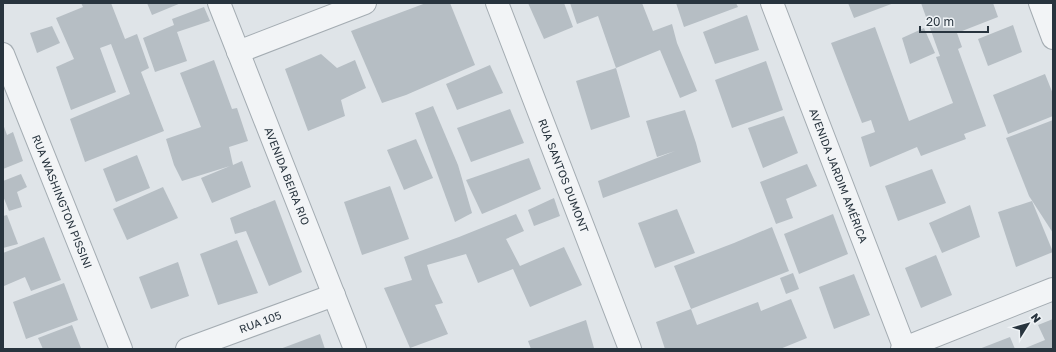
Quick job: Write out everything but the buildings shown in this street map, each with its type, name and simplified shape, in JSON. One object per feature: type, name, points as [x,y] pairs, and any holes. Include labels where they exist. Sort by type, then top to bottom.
[{"type":"street","name":"AVENIDA BEIRA RIO","points":[[219,3],[355,349]]},
{"type":"street","points":[[238,52],[365,3]]},
{"type":"street","name":"RUA SANTOS DUMONT","points":[[497,3],[630,349]]},
{"type":"street","name":"AVENIDA JARDIM AMÉRICA","points":[[772,3],[904,349]]},
{"type":"street","points":[[1040,3],[1053,38]]},
{"type":"street","name":"RUA WASHINGTON PISSINI","points":[[3,54],[121,349]]},
{"type":"street","points":[[904,349],[1053,289]]},
{"type":"street","name":"RUA 105","points":[[187,349],[334,295]]}]
